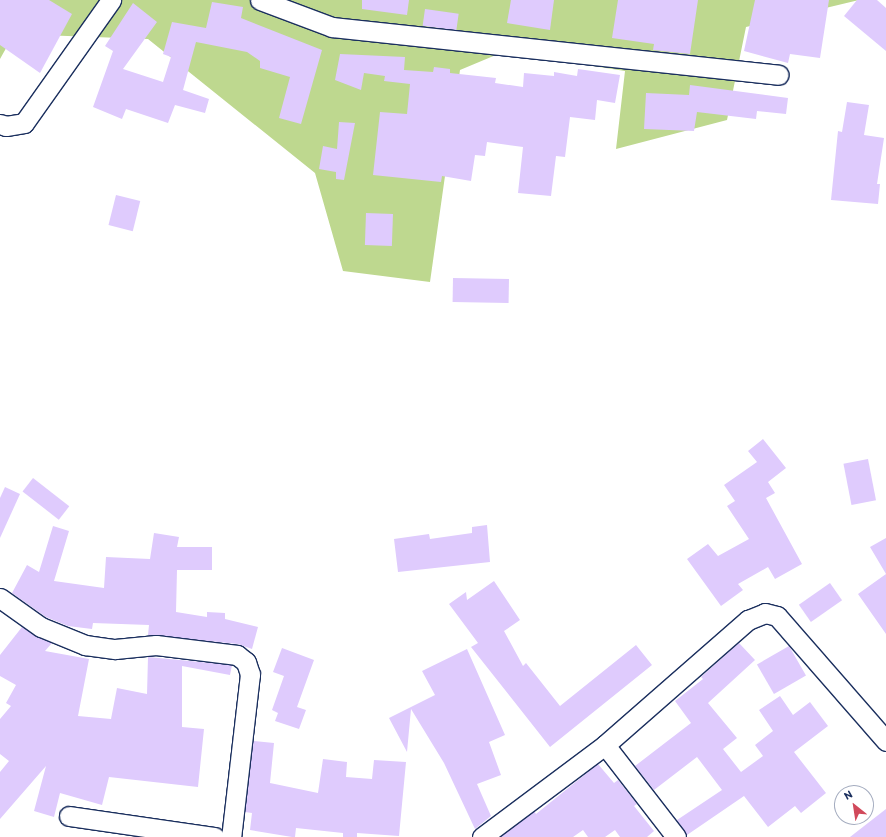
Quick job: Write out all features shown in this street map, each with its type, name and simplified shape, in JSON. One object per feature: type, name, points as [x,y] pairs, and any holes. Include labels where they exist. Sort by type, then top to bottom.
[{"type":"street","points":[[0,124],[6,126],[24,122],[111,0]]},
{"type":"street","points":[[260,0],[332,27],[778,76]]},
{"type":"street","points":[[0,598],[41,627],[85,645],[115,650],[156,645],[237,655],[246,662],[250,674],[231,837]]},
{"type":"street","points":[[482,837],[606,745],[748,620],[770,612],[886,740]]},
{"type":"street","points":[[606,745],[676,837]]},
{"type":"street","points":[[69,816],[214,837]]},
{"type":"green space","points":[[0,0],[859,0],[746,27],[727,120],[616,149],[625,71],[503,52],[460,70],[430,282],[343,271],[315,173],[148,39],[14,34],[0,59]]},
{"type":"building","points":[[0,0],[49,0],[72,14],[40,73],[0,45]]},
{"type":"building","points":[[362,0],[409,0],[407,15],[362,9]]},
{"type":"building","points":[[511,0],[554,0],[550,30],[507,23]]},
{"type":"building","points":[[618,0],[698,0],[690,54],[653,50],[654,44],[612,38]]},
{"type":"building","points":[[755,0],[829,0],[820,58],[790,54],[788,63],[744,51]]},
{"type":"building","points":[[857,0],[877,0],[886,8],[886,51],[844,16]]},
{"type":"building","points":[[212,2],[243,7],[241,18],[322,50],[301,124],[279,118],[290,77],[260,68],[260,61],[247,52],[196,42],[183,90],[209,99],[205,113],[175,105],[168,123],[126,109],[122,119],[93,107],[113,51],[105,46],[133,3],[157,22],[123,69],[163,82],[171,57],[163,54],[172,22],[206,28]]},
{"type":"building","points":[[425,9],[459,14],[456,31],[423,26]]},
{"type":"building","points":[[340,54],[405,57],[404,70],[433,72],[434,67],[450,69],[450,73],[496,78],[495,83],[523,87],[524,73],[554,76],[554,72],[577,76],[578,69],[620,75],[615,103],[597,100],[595,120],[570,117],[565,157],[556,156],[551,196],[518,193],[523,147],[487,142],[485,156],[475,155],[471,181],[442,176],[441,182],[373,175],[380,112],[407,114],[410,84],[384,81],[385,76],[364,73],[361,90],[335,80]]},
{"type":"building","points":[[690,85],[788,98],[786,114],[757,111],[756,119],[697,112],[694,131],[644,129],[646,93],[689,95]]},
{"type":"building","points":[[847,102],[869,105],[864,135],[884,138],[877,184],[880,184],[878,204],[831,200],[838,131],[842,132]]},
{"type":"building","points":[[339,122],[355,123],[344,180],[336,179],[336,172],[319,169],[323,146],[337,149]]},
{"type":"building","points":[[116,195],[140,201],[133,231],[109,225]]},
{"type":"building","points":[[366,213],[393,214],[392,246],[365,245]]},
{"type":"building","points":[[453,278],[509,279],[509,303],[453,302]]},
{"type":"building","points":[[763,439],[786,468],[768,482],[775,493],[766,498],[802,564],[775,579],[768,567],[738,584],[743,590],[721,606],[687,559],[708,544],[718,556],[749,539],[727,506],[735,501],[724,485],[757,462],[748,451]]},
{"type":"building","points":[[868,459],[876,500],[851,505],[843,464]]},
{"type":"building","points":[[33,478],[69,506],[59,520],[23,491]]},
{"type":"building","points":[[5,487],[20,494],[0,538],[0,498]]},
{"type":"building","points":[[487,525],[490,562],[398,572],[394,539],[429,534],[430,539],[472,533],[472,527]]},
{"type":"building","points":[[53,526],[69,531],[54,581],[104,588],[106,557],[150,559],[154,533],[179,537],[177,547],[212,547],[212,570],[177,570],[176,612],[207,617],[207,612],[225,613],[225,619],[258,627],[252,649],[238,644],[148,635],[149,625],[93,623],[92,629],[68,626],[46,617],[12,593],[27,565],[39,572]]},
{"type":"building","points":[[886,538],[886,574],[870,547]]},
{"type":"building","points":[[886,574],[886,634],[858,594]]},
{"type":"building","points":[[494,581],[520,620],[504,631],[523,666],[526,663],[560,706],[636,645],[652,665],[550,747],[471,647],[478,643],[449,604],[466,592],[467,600]]},
{"type":"building","points":[[830,583],[842,600],[811,622],[799,605]]},
{"type":"building","points":[[22,627],[52,643],[45,651],[89,659],[78,716],[111,719],[117,688],[147,694],[148,657],[232,665],[230,675],[182,666],[182,727],[204,729],[198,787],[109,777],[102,805],[60,793],[54,817],[34,811],[46,766],[0,819],[0,772],[9,761],[0,754],[0,719],[11,706],[6,703],[16,685],[0,676],[0,655]]},
{"type":"building","points":[[739,643],[755,660],[708,703],[737,738],[723,749],[741,772],[763,756],[755,745],[773,731],[759,710],[780,696],[793,715],[810,702],[828,726],[794,752],[826,793],[801,813],[795,806],[768,827],[744,796],[687,835],[677,820],[722,790],[697,757],[654,790],[635,766],[691,723],[675,701],[703,679],[701,677]]},
{"type":"building","points":[[789,646],[806,675],[774,694],[757,664]]},
{"type":"building","points":[[282,648],[314,660],[297,707],[306,710],[299,729],[275,721],[278,713],[272,710],[284,676],[273,672]]},
{"type":"building","points":[[467,649],[505,735],[489,742],[501,775],[477,784],[491,816],[475,829],[444,763],[411,709],[407,752],[389,718],[435,695],[422,671]]},
{"type":"building","points":[[253,741],[274,743],[270,783],[318,793],[323,759],[347,762],[346,777],[372,779],[374,760],[406,762],[399,836],[357,833],[357,837],[343,837],[343,833],[296,828],[295,837],[292,837],[250,830],[252,813],[245,812]]},
{"type":"building","points":[[598,764],[614,783],[618,780],[637,804],[634,806],[654,831],[647,837],[620,837],[615,830],[605,837],[588,837],[583,830],[573,837],[500,837],[534,811],[536,814]]},
{"type":"building","points":[[886,809],[886,837],[850,837],[865,825],[874,825],[874,818]]}]
